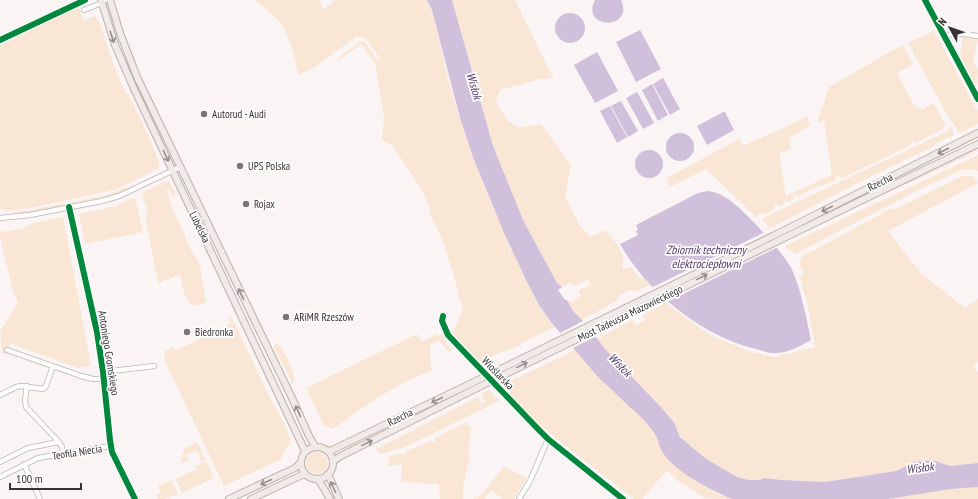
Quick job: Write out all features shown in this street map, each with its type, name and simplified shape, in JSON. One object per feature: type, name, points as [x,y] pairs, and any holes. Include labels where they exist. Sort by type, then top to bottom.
[{"type":"main road","name":"Lubelska","points":[[110,0],[125,46],[142,87],[315,446]]},
{"type":"main road","name":"Lubelska","points":[[103,1],[115,45],[135,91],[306,451]]},
{"type":"main road","points":[[135,91],[140,91],[142,87]]},
{"type":"main road","name":"Rzecha","points":[[784,234],[978,133]]},
{"type":"main road","name":"Rzecha","points":[[784,234],[978,144]]},
{"type":"main road","name":"Most Tadeusza Mazowieckiego","points":[[473,386],[784,234]]},
{"type":"main road","name":"Rzecha","points":[[328,450],[332,450],[473,386]]},
{"type":"main road","name":"Rzecha","points":[[333,461],[473,386]]},
{"type":"main road","points":[[229,499],[295,468],[300,463],[302,456],[306,451],[315,446],[323,447],[328,450],[332,456],[333,467],[328,474],[318,479],[306,475],[302,470],[300,463]]},
{"type":"main road","points":[[328,474],[339,499]]},
{"type":"main road","points":[[251,499],[302,475],[306,475]]},
{"type":"main road","points":[[318,479],[330,499]]},
{"type":"street","points":[[0,40],[85,0]]},
{"type":"street","points":[[925,0],[978,99]]},
{"type":"street","points":[[84,10],[103,1]]},
{"type":"street","points":[[944,36],[957,33],[978,36]]},
{"type":"street","points":[[0,218],[30,215],[102,201],[119,196],[180,167]]},
{"type":"street","name":"Antoniego Gromskiego","points":[[69,207],[97,332],[104,379],[111,446],[134,499]]},
{"type":"street","name":"Wioślarska","points":[[443,316],[442,321],[448,335],[548,439],[623,499]]},
{"type":"street","name":"Antoniego Gromskiego","points":[[7,350],[81,376],[92,379],[104,379]]},
{"type":"street","points":[[0,395],[16,387],[27,386],[39,389],[45,388],[53,366]]},
{"type":"street","points":[[103,372],[154,366]]},
{"type":"street","points":[[27,386],[24,400],[26,406],[59,442],[62,447],[63,454]]},
{"type":"street","points":[[519,499],[536,469],[548,439]]},
{"type":"street","points":[[0,462],[28,448],[59,442]]},
{"type":"street","name":"Teofila Niecia","points":[[0,477],[38,458],[111,446]]},
{"type":"street","points":[[24,464],[40,499]]},
{"type":"shaded area","points":[[254,0],[320,0],[323,10],[336,0],[427,0],[432,10],[448,79],[456,106],[478,170],[498,220],[527,281],[542,310],[555,327],[521,343],[519,346],[496,354],[481,363],[454,335],[453,331],[463,310],[453,273],[441,236],[429,214],[431,210],[423,192],[393,146],[382,140],[384,115],[375,63],[361,44],[338,61],[337,59],[361,41],[364,41],[379,62],[379,57],[366,39],[357,36],[315,67],[299,75],[291,45],[281,24]]},
{"type":"shaded area","points":[[452,0],[515,0],[553,78],[540,79],[500,90],[496,102],[507,120],[519,128],[541,124],[571,165],[565,197],[580,226],[591,237],[606,230],[621,252],[623,257],[622,266],[624,269],[631,267],[641,279],[643,277],[650,285],[634,292],[630,289],[617,297],[618,300],[582,320],[573,311],[567,300],[573,302],[581,296],[578,291],[591,285],[588,280],[574,286],[571,282],[562,287],[557,283],[524,222],[493,146]]},
{"type":"shaded area","points":[[78,6],[84,20],[95,16],[100,23],[114,66],[126,94],[128,94],[152,143],[159,168],[117,189],[31,208],[5,211],[5,209],[0,209],[0,46]]},
{"type":"shaded area","points":[[934,31],[978,112],[978,124],[959,133],[908,43]]},
{"type":"shaded area","points":[[965,36],[978,39],[973,61],[978,70],[977,84],[975,84],[960,55],[963,37]]},
{"type":"shaded area","points":[[902,45],[913,64],[897,73],[913,104],[917,108],[923,109],[934,103],[946,126],[943,129],[915,143],[913,141],[911,145],[842,178],[839,175],[836,177],[835,181],[807,191],[799,197],[796,195],[791,201],[784,201],[780,207],[775,203],[775,207],[772,210],[759,214],[756,217],[706,169],[670,187],[667,178],[739,139],[743,146],[807,116],[810,126],[789,138],[791,149],[779,153],[786,196],[832,175],[824,120],[817,123],[829,87]]},
{"type":"shaded area","points":[[951,126],[954,135],[770,228],[763,220],[763,218],[948,131]]},
{"type":"shaded area","points":[[972,139],[973,140],[901,178],[784,234]]},
{"type":"shaded area","points":[[978,151],[809,229],[892,189]]},
{"type":"shaded area","points":[[978,155],[978,171],[970,169],[962,170],[920,189],[797,254],[785,246]]},
{"type":"shaded area","points":[[962,176],[973,176],[978,183],[888,231],[921,273],[965,308],[978,299],[978,362],[973,365],[978,373],[978,463],[950,466],[933,460],[914,462],[896,471],[825,482],[763,478],[755,481],[744,479],[720,468],[688,444],[680,436],[671,417],[627,373],[597,339],[632,320],[636,325],[645,320],[643,315],[665,303],[707,333],[752,352],[775,357],[815,347],[808,307],[800,277],[803,273],[800,265],[802,256],[888,210],[898,208]]},
{"type":"shaded area","points":[[169,181],[175,194],[173,197],[169,189],[166,190],[170,198],[169,200],[192,252],[200,265],[206,302],[195,306],[191,304],[186,297],[180,274],[158,283],[145,215],[148,214],[142,193],[161,183]]},
{"type":"shaded area","points":[[127,187],[128,189],[116,194],[79,203],[79,201],[106,195]]},
{"type":"shaded area","points":[[135,197],[143,232],[85,244],[79,214],[116,206]]},
{"type":"shaded area","points":[[76,201],[76,204],[13,215],[13,212]]},
{"type":"shaded area","points":[[63,217],[91,366],[78,368],[10,343],[5,354],[2,353],[0,331],[18,303],[14,294],[0,238],[0,232],[21,229],[31,224]]},
{"type":"shaded area","points":[[231,316],[269,396],[285,425],[291,444],[287,446],[281,459],[224,486],[165,361],[164,352],[172,347],[175,351],[230,324],[228,318]]},
{"type":"shaded area","points":[[417,334],[422,342],[437,334],[438,336],[443,334],[448,339],[446,343],[451,350],[449,352],[438,340],[430,345],[431,371],[393,388],[336,427],[331,428],[324,426],[306,388]]},
{"type":"shaded area","points":[[277,343],[285,355],[294,375],[293,385],[274,347]]},
{"type":"shaded area","points":[[575,350],[598,377],[638,413],[657,436],[658,442],[670,462],[693,479],[717,493],[732,499],[705,498],[678,481],[667,470],[642,499],[634,499],[535,421],[501,386]]},
{"type":"shaded area","points":[[475,384],[476,385],[344,451],[342,448]]},
{"type":"shaded area","points":[[489,390],[499,401],[405,447],[380,454],[376,449],[478,397],[482,404],[485,402],[481,394]]},
{"type":"shaded area","points":[[465,423],[471,427],[468,454],[470,456],[463,487],[463,499],[440,499],[439,484],[401,482],[402,464],[388,466],[389,457],[401,453],[403,456],[406,452],[430,441],[435,441],[435,438]]},
{"type":"shaded area","points":[[197,442],[205,460],[200,462],[201,460],[198,452],[193,451],[186,455],[189,460],[182,463],[181,460],[185,448]]},
{"type":"shaded area","points":[[317,452],[325,455],[328,463],[325,471],[317,474],[309,471],[306,463],[309,455]]},
{"type":"shaded area","points":[[206,461],[214,478],[182,493],[176,479],[197,469],[196,466]]},
{"type":"shaded area","points":[[504,467],[527,478],[514,499],[503,499],[492,491],[484,499],[472,499],[479,497]]},
{"type":"shaded area","points":[[171,480],[178,494],[164,499],[158,499],[156,495],[164,491],[161,492],[158,486]]},
{"type":"shaded area","points":[[978,487],[978,499],[888,499],[951,489]]},
{"type":"water","name":"Wisłok","points":[[427,0],[452,0],[493,146],[524,222],[557,283],[562,287],[558,290],[565,300],[567,300],[573,311],[585,323],[605,349],[674,422],[680,437],[708,460],[737,477],[749,480],[760,480],[763,478],[825,482],[896,471],[914,462],[933,460],[950,466],[978,463],[978,487],[951,489],[888,499],[732,499],[704,486],[676,467],[662,451],[655,433],[638,414],[598,377],[551,322],[539,305],[505,235],[474,160],[460,118],[432,10]]},
{"type":"water","points":[[595,0],[621,0],[623,10],[621,17],[615,21],[600,21],[595,17],[592,10]]},
{"type":"water","points":[[570,13],[581,17],[585,28],[581,39],[570,43],[559,39],[555,28],[559,17]]},
{"type":"water","points":[[640,30],[661,69],[636,82],[616,42]]},
{"type":"water","points":[[597,52],[618,91],[595,103],[574,65]]},
{"type":"water","points":[[663,78],[680,109],[670,115],[653,84]]},
{"type":"water","points":[[652,84],[668,115],[658,121],[642,90]]},
{"type":"water","points":[[637,92],[654,123],[643,129],[626,98]]},
{"type":"water","points":[[621,101],[638,131],[628,137],[611,106]]},
{"type":"water","points":[[610,106],[627,137],[617,143],[600,111]]},
{"type":"water","points":[[725,112],[734,130],[707,145],[697,126]]},
{"type":"water","points":[[680,133],[690,137],[694,147],[690,157],[680,161],[670,157],[666,147],[670,137]]},
{"type":"water","points":[[649,150],[659,154],[663,164],[659,174],[649,178],[639,174],[635,164],[639,154]]},
{"type":"water","name":"Zbiornik techniczny elektrociepłowni","points":[[708,191],[726,198],[744,212],[774,244],[789,264],[804,305],[811,340],[791,350],[775,353],[770,353],[736,343],[716,334],[678,310],[660,295],[631,262],[620,244],[638,235],[636,225],[698,193]]},
{"type":"pier","points":[[765,232],[778,247],[667,302],[651,288]]},
{"type":"pier","points":[[585,320],[597,336],[571,349],[558,334]]},
{"type":"cycle path","points":[[0,40],[85,0]]},
{"type":"cycle path","points":[[925,0],[978,99]]},
{"type":"cycle path","points":[[69,207],[97,332],[112,452],[135,499]]},
{"type":"cycle path","points":[[443,316],[442,321],[448,335],[538,429],[548,439],[623,499]]},
{"type":"place","name":"Autorud - Audi","points":[[204,114]]},
{"type":"place","name":"UPS Polska","points":[[240,166]]},
{"type":"place","name":"Rojax","points":[[246,204]]},
{"type":"place","name":"ARiMR Rzeszów","points":[[286,317]]},
{"type":"place","name":"Biedronka","points":[[187,332]]}]
